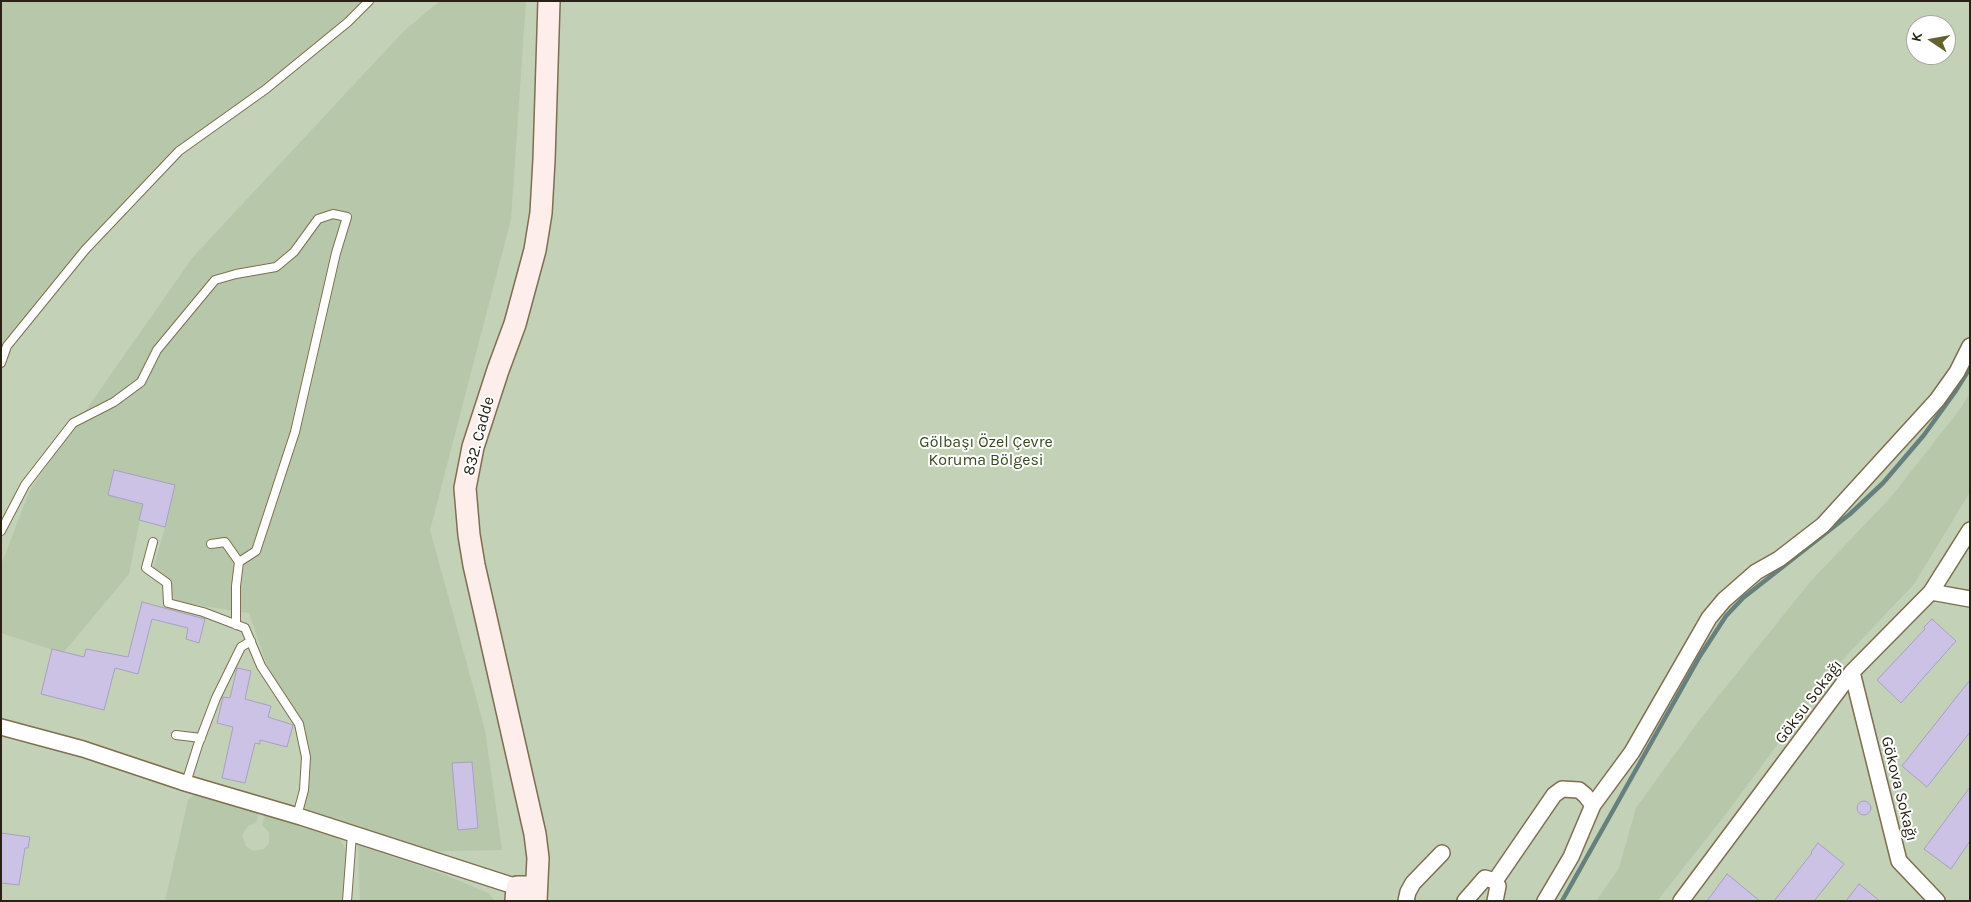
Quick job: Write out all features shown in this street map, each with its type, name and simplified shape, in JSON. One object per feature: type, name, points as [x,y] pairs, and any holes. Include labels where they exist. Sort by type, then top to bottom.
[{"type":"street","name":"832. Cadde","points":[[524,894],[538,858],[535,834],[474,565],[468,534],[465,488],[473,447],[515,324],[535,250],[541,213],[544,160],[549,1]]},
{"type":"street","points":[[1545,901],[1571,857],[1593,805],[1632,752],[1709,618],[1724,600],[1756,572],[1779,559],[1823,525],[1937,400],[1957,372],[1970,346]]},
{"type":"street","name":"Göksu Sokağı","points":[[1681,901],[1852,672],[1930,592],[1970,530]]},
{"type":"street","points":[[1930,592],[1970,599]]},
{"type":"street","name":"Gökova Sokağı","points":[[1852,672],[1899,861],[1937,901]]},
{"type":"street","points":[[1,727],[83,749],[186,783],[298,816],[524,894]]},
{"type":"street","points":[[1495,881],[1554,795],[1562,789],[1579,790],[1593,805]]},
{"type":"street","points":[[1406,901],[1413,883],[1442,853]]},
{"type":"street","points":[[1465,901],[1485,878],[1495,881],[1498,886],[1495,901]]},
{"type":"lane","points":[[1,363],[7,346],[85,250],[180,151],[266,89],[348,22],[369,1]]},
{"type":"lane","points":[[1,531],[25,485],[73,423],[114,402],[141,382],[157,350],[215,280],[276,267],[294,252],[318,219],[333,214],[347,217],[336,253],[295,432],[256,551],[238,562]]},
{"type":"lane","points":[[152,542],[146,568],[167,583],[168,603],[203,612],[245,628],[261,666],[299,724],[306,757],[304,790],[298,816]]},
{"type":"lane","points":[[211,544],[225,542],[238,562],[236,624]]},
{"type":"lane","points":[[186,783],[200,738],[216,698],[241,647],[251,641]]},
{"type":"lane","points":[[176,735],[200,738]]},
{"type":"lane","points":[[347,901],[352,834]]},
{"type":"green space","name":"Gölbaşı Özel Çevre Koruma Bölgesi","points":[[1,1],[1970,1],[1970,901],[1,901]]},
{"type":"green space","points":[[1,1],[369,1],[348,22],[179,151],[85,250],[7,346],[1,363]]},
{"type":"green space","points":[[440,1],[526,1],[511,219],[430,530],[485,730],[502,850],[405,852],[301,817],[307,794],[311,756],[302,722],[269,671],[249,613],[177,602],[153,570],[165,527],[143,504],[129,574],[63,653],[1,633],[1,565],[30,490],[193,257],[404,31]]},
{"type":"green space","points":[[1970,392],[1970,492],[1914,584],[1833,670],[1722,819],[1657,901],[1596,901],[1619,868],[1636,808],[1701,718],[1810,582],[1891,497],[1961,408]]},
{"type":"green space","points":[[196,793],[259,812],[256,823],[248,826],[242,835],[246,846],[253,851],[264,849],[269,843],[269,832],[262,825],[265,814],[337,837],[345,847],[346,856],[343,901],[165,901],[188,800]]},
{"type":"green space","points":[[358,845],[446,875],[488,893],[495,901],[360,901]]},
{"type":"building","points":[[114,470],[175,485],[165,527],[139,520],[143,504],[108,495]]},
{"type":"building","points":[[142,602],[205,619],[199,643],[186,639],[188,628],[152,619],[138,674],[115,668],[104,710],[41,694],[52,649],[84,657],[86,649],[128,657]]},
{"type":"building","points":[[1932,619],[1956,641],[1901,703],[1877,680]]},
{"type":"building","points":[[237,668],[251,671],[245,699],[271,706],[268,717],[293,725],[287,747],[260,740],[260,744],[255,743],[245,783],[222,778],[233,727],[217,723],[223,697],[230,698]]},
{"type":"building","points":[[1970,680],[1970,732],[1927,787],[1902,766]]},
{"type":"building","points":[[472,762],[478,828],[458,830],[452,763]]},
{"type":"building","points":[[1970,787],[1970,841],[1951,869],[1924,849]]},
{"type":"building","points":[[1861,801],[1867,801],[1871,808],[1867,815],[1861,815],[1857,811],[1857,805]]},
{"type":"building","points":[[1,833],[30,837],[28,848],[25,848],[19,885],[1,883]]},
{"type":"building","points":[[1818,843],[1844,864],[1814,901],[1774,901],[1812,853]]},
{"type":"building","points":[[1727,874],[1760,901],[1707,901]]},
{"type":"building","points":[[1859,884],[1880,901],[1846,901]]},
{"type":"waterway","points":[[1562,901],[1700,656],[1726,616],[1743,598],[1850,514],[1883,483],[1924,435],[1970,368]]}]
